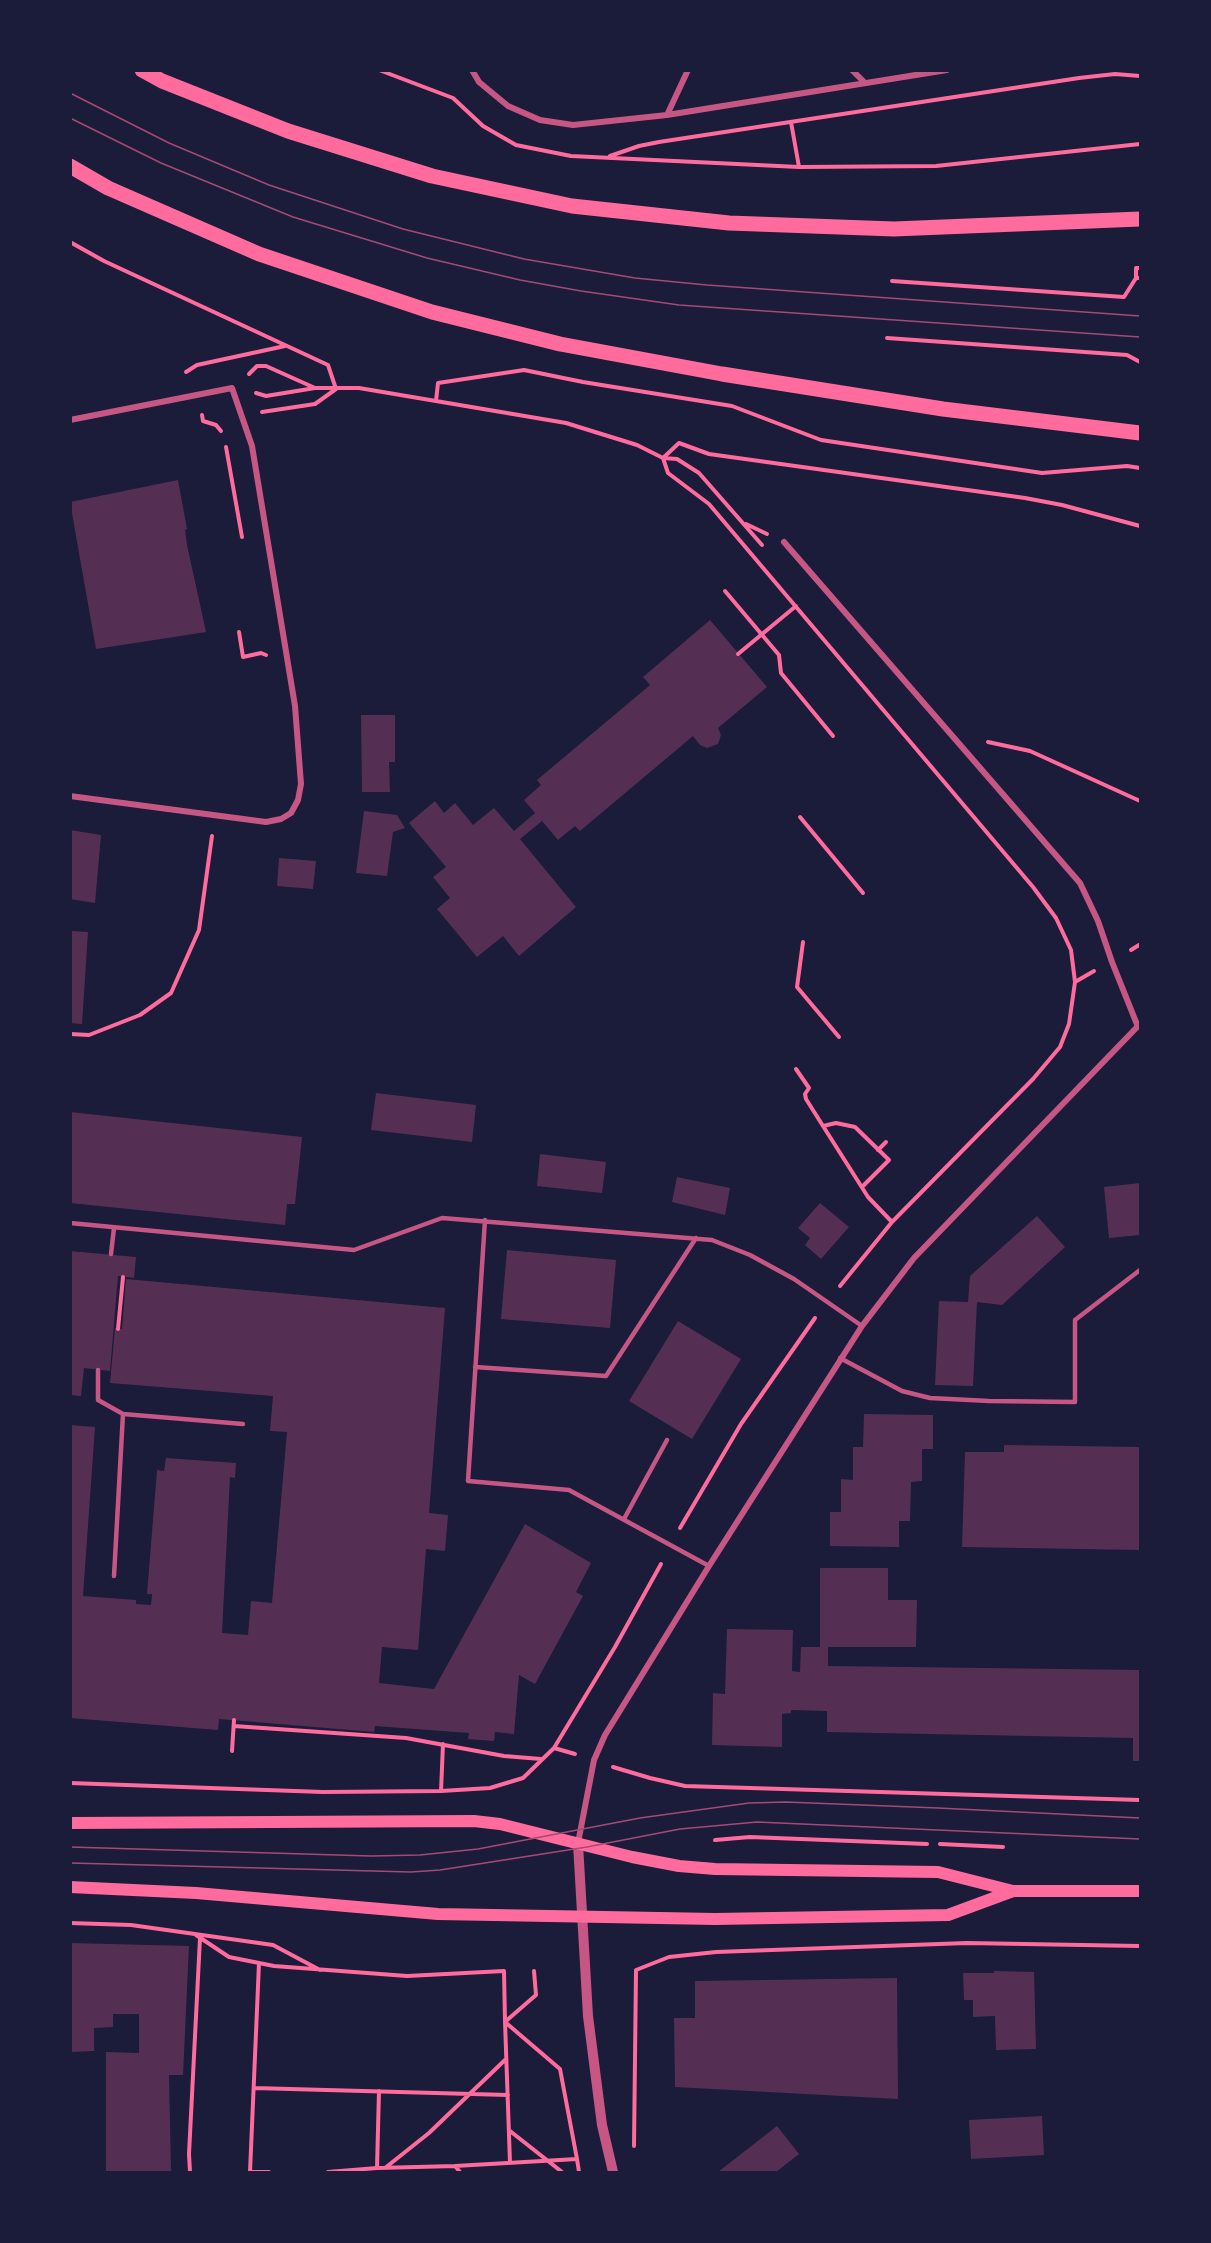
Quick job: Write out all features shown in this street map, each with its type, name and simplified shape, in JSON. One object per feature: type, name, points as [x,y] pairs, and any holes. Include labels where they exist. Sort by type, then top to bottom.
[{"type":"main road","points":[[142,70],[162,81],[288,131],[432,176],[572,206],[729,224],[894,229],[1140,219]]},
{"type":"main road","points":[[70,166],[108,188],[259,254],[432,312],[548,341],[734,376],[943,409],[1140,433]]},
{"type":"main road","points":[[70,1823],[474,1821],[500,1824],[632,1857],[679,1866],[715,1869],[938,1872],[1013,1891],[1140,1891]]},
{"type":"main road","points":[[70,1887],[196,1893],[438,1914],[715,1919],[948,1916],[1013,1891]]},
{"type":"street","points":[[472,70],[478,82],[508,106],[540,120],[573,124],[667,115],[947,70]]},
{"type":"street","points":[[667,115],[688,70]]},
{"type":"street","points":[[852,70],[865,83]]},
{"type":"street","points":[[70,420],[232,388],[252,446],[295,706],[301,784],[298,800],[291,813],[281,819],[266,822],[70,796]]},
{"type":"street","points":[[613,2172],[602,2125],[588,2016],[578,1844],[594,1760],[605,1735],[709,1566],[862,1326],[914,1258],[1139,1026],[1112,962],[1098,921],[1080,883],[784,542]]},
{"type":"lane","points":[[70,1223],[354,1250],[442,1218],[712,1240],[750,1254],[795,1279],[862,1326]]},
{"type":"lane","points":[[485,1220],[468,1481],[569,1490],[709,1566]]},
{"type":"lane","points":[[111,1254],[114,1228]]},
{"type":"lane","points":[[475,1367],[606,1376],[696,1238]]},
{"type":"lane","points":[[840,1358],[902,1391],[930,1398],[1074,1402],[1075,1320],[1140,1270]]},
{"type":"lane","points":[[98,1370],[98,1400],[123,1414],[243,1424]]},
{"type":"lane","points":[[114,1576],[123,1414]]},
{"type":"lane","points":[[624,1520],[667,1440]]},
{"type":"path","points":[[379,70],[453,98],[483,126],[516,145],[556,154],[799,166],[961,164],[1140,144]]},
{"type":"path","points":[[606,157],[659,142],[1079,78],[1115,74],[1140,76]]},
{"type":"path","points":[[793,130],[799,166]]},
{"type":"path","points":[[70,242],[104,261],[328,364],[336,389]]},
{"type":"path","points":[[892,281],[1124,297],[1138,278],[1136,268],[1140,268]]},
{"type":"path","points":[[887,339],[1127,355],[1140,362]]},
{"type":"path","points":[[197,365],[285,346]]},
{"type":"path","points":[[232,388],[257,366],[266,366],[315,387]]},
{"type":"path","points":[[436,401],[438,383],[524,370],[732,406],[821,440],[1042,473],[1127,466],[1140,468]]},
{"type":"path","points":[[232,388],[266,396],[315,387],[359,388],[566,423],[637,445],[663,458],[677,459],[699,473],[745,524]]},
{"type":"path","points":[[293,407],[315,404],[336,389]]},
{"type":"path","points":[[198,395],[203,421],[216,425],[224,437],[242,538]]},
{"type":"path","points":[[663,458],[679,443],[709,454],[1025,498],[1062,505],[1140,526]]},
{"type":"path","points":[[70,1783],[323,1792],[441,1791],[490,1788],[523,1778],[554,1748],[615,1647],[670,1545],[741,1424],[803,1333],[892,1222],[1033,1079],[1060,1047],[1069,1024],[1075,982],[1071,950],[1056,918],[1033,887],[709,504],[668,473],[663,458]]},
{"type":"path","points":[[724,591],[779,655],[781,673],[833,736]]},
{"type":"path","points":[[738,654],[796,606]]},
{"type":"path","points":[[239,632],[243,657],[261,654],[271,656]]},
{"type":"path","points":[[260,645],[261,654]]},
{"type":"path","points":[[951,735],[1030,751],[1140,801]]},
{"type":"path","points":[[70,1034],[89,1035],[140,1015],[171,993],[199,930],[215,815]]},
{"type":"path","points":[[800,817],[863,893]]},
{"type":"path","points":[[803,942],[797,987],[838,1037]]},
{"type":"path","points":[[796,1069],[809,1088],[806,1091],[806,1099],[868,1197],[892,1222]]},
{"type":"path","points":[[823,1126],[836,1123],[855,1127],[889,1160],[862,1187]]},
{"type":"path","points":[[878,1150],[886,1142]]},
{"type":"path","points":[[118,1329],[123,1277]]},
{"type":"path","points":[[232,1751],[234,1723],[406,1738],[504,1756],[542,1759]]},
{"type":"path","points":[[441,1791],[443,1744]]},
{"type":"path","points":[[628,1772],[685,1786],[1140,1800]]},
{"type":"path","points":[[715,1840],[750,1837],[1003,1847]]},
{"type":"path","points":[[70,1923],[131,1925],[273,1945],[321,1971]]},
{"type":"path","points":[[198,1936],[229,1957],[321,1971],[407,1976],[504,1971],[510,2163]]},
{"type":"path","points":[[190,2172],[198,1936]]},
{"type":"path","points":[[634,2151],[636,1970],[669,1957],[716,1952],[968,1943],[1140,1946]]},
{"type":"path","points":[[260,1963],[250,2172],[269,2172]]},
{"type":"path","points":[[505,2022],[536,1995],[534,1971]]},
{"type":"path","points":[[505,2022],[560,2069],[579,2172]]},
{"type":"path","points":[[385,2168],[429,2133],[506,2059]]},
{"type":"path","points":[[254,2088],[508,2095]]},
{"type":"path","points":[[377,2168],[379,2091]]},
{"type":"path","points":[[509,2130],[562,2172]]},
{"type":"path","points":[[328,2172],[577,2159]]},
{"type":"path","points":[[455,2166],[460,2172]]},
{"type":"building","points":[[178,480],[187,529],[185,530],[187,545],[206,632],[96,649],[70,502]]},
{"type":"building","points":[[710,620],[767,687],[718,728],[721,735],[718,744],[707,748],[700,745],[693,736],[580,831],[575,826],[558,840],[542,821],[520,839],[576,907],[519,956],[503,936],[477,957],[437,909],[450,898],[433,877],[446,867],[409,823],[435,801],[444,813],[455,803],[473,825],[494,808],[514,831],[535,813],[524,800],[541,785],[537,780],[650,685],[643,677]]},
{"type":"building","points":[[361,715],[395,715],[395,762],[389,762],[390,792],[362,792]]},
{"type":"building","points":[[364,811],[397,815],[405,828],[393,832],[387,876],[356,873]]},
{"type":"building","points":[[70,830],[101,835],[95,903],[70,899]]},
{"type":"building","points":[[279,858],[316,861],[313,889],[277,886]]},
{"type":"building","points":[[72,931],[88,932],[82,1024],[70,1023]]},
{"type":"building","points":[[376,1093],[476,1105],[472,1142],[371,1130]]},
{"type":"building","points":[[70,1112],[302,1137],[295,1204],[287,1204],[285,1225],[70,1203]]},
{"type":"building","points":[[540,1154],[606,1162],[602,1193],[537,1186]]},
{"type":"building","points":[[677,1177],[730,1188],[725,1215],[672,1202]]},
{"type":"building","points":[[1140,1183],[1140,1235],[1109,1238],[1104,1187]]},
{"type":"building","points":[[820,1203],[849,1227],[821,1259],[805,1245],[810,1238],[798,1228]]},
{"type":"building","points":[[1037,1216],[1065,1247],[1002,1305],[977,1302],[973,1386],[935,1385],[939,1301],[968,1302],[970,1276]]},
{"type":"building","points":[[507,1250],[616,1260],[610,1328],[501,1319]]},
{"type":"building","points":[[70,1251],[136,1257],[134,1278],[118,1276],[110,1371],[84,1368],[81,1396],[70,1395]]},
{"type":"building","points":[[126,1279],[445,1308],[429,1513],[448,1515],[445,1551],[426,1549],[418,1650],[382,1647],[379,1683],[434,1689],[525,1524],[591,1563],[576,1592],[583,1596],[535,1684],[519,1675],[514,1734],[495,1732],[494,1741],[468,1739],[469,1733],[375,1726],[374,1732],[219,1719],[218,1730],[70,1718],[70,1425],[95,1427],[83,1596],[136,1600],[136,1604],[151,1605],[152,1594],[147,1594],[157,1470],[164,1471],[166,1458],[236,1463],[235,1478],[230,1477],[222,1633],[248,1635],[251,1601],[272,1603],[287,1432],[270,1431],[273,1396],[110,1383],[115,1328],[122,1329]]},
{"type":"building","points":[[678,1321],[741,1359],[692,1439],[629,1401]]},
{"type":"building","points":[[864,1414],[933,1415],[933,1449],[922,1449],[922,1481],[911,1482],[910,1521],[899,1521],[899,1547],[830,1546],[830,1512],[841,1512],[841,1479],[853,1480],[853,1447],[863,1447]]},
{"type":"building","points":[[1004,1445],[1140,1447],[1140,1550],[962,1547],[965,1452],[1004,1452]]},
{"type":"building","points":[[820,1568],[888,1568],[888,1600],[917,1600],[916,1647],[828,1647],[828,1666],[1140,1670],[1140,1761],[1133,1761],[1133,1738],[827,1732],[827,1711],[791,1710],[791,1713],[782,1714],[782,1747],[712,1745],[713,1693],[725,1694],[727,1629],[793,1630],[792,1671],[800,1672],[801,1647],[820,1647]]},
{"type":"building","points":[[70,1943],[189,1946],[183,2075],[169,2075],[171,2172],[106,2172],[106,2052],[139,2053],[139,2014],[113,2014],[113,2027],[94,2028],[94,2051],[70,2052]]},
{"type":"building","points":[[994,1971],[1034,1972],[1036,2049],[996,2050],[995,2016],[973,2017],[973,2000],[964,2000],[963,1973],[994,1973]]},
{"type":"building","points":[[897,1978],[898,2099],[675,2087],[674,2018],[695,2018],[695,1981]]},
{"type":"building","points":[[1042,2116],[1044,2155],[971,2159],[969,2120]]},
{"type":"building","points":[[777,2126],[799,2154],[776,2172],[718,2172]]},
{"type":"tram line","points":[[70,93],[169,143],[269,185],[403,229],[524,259],[635,278],[707,285],[1140,316]]},
{"type":"tram line","points":[[70,118],[161,163],[293,217],[427,258],[520,280],[679,305],[1140,337]]},
{"type":"tram line","points":[[70,1847],[371,1856],[420,1855],[478,1849],[640,1818],[749,1803],[786,1802],[1140,1818]]},
{"type":"tram line","points":[[70,1863],[411,1872],[440,1870],[587,1847],[680,1829],[757,1822],[1140,1839]]}]
